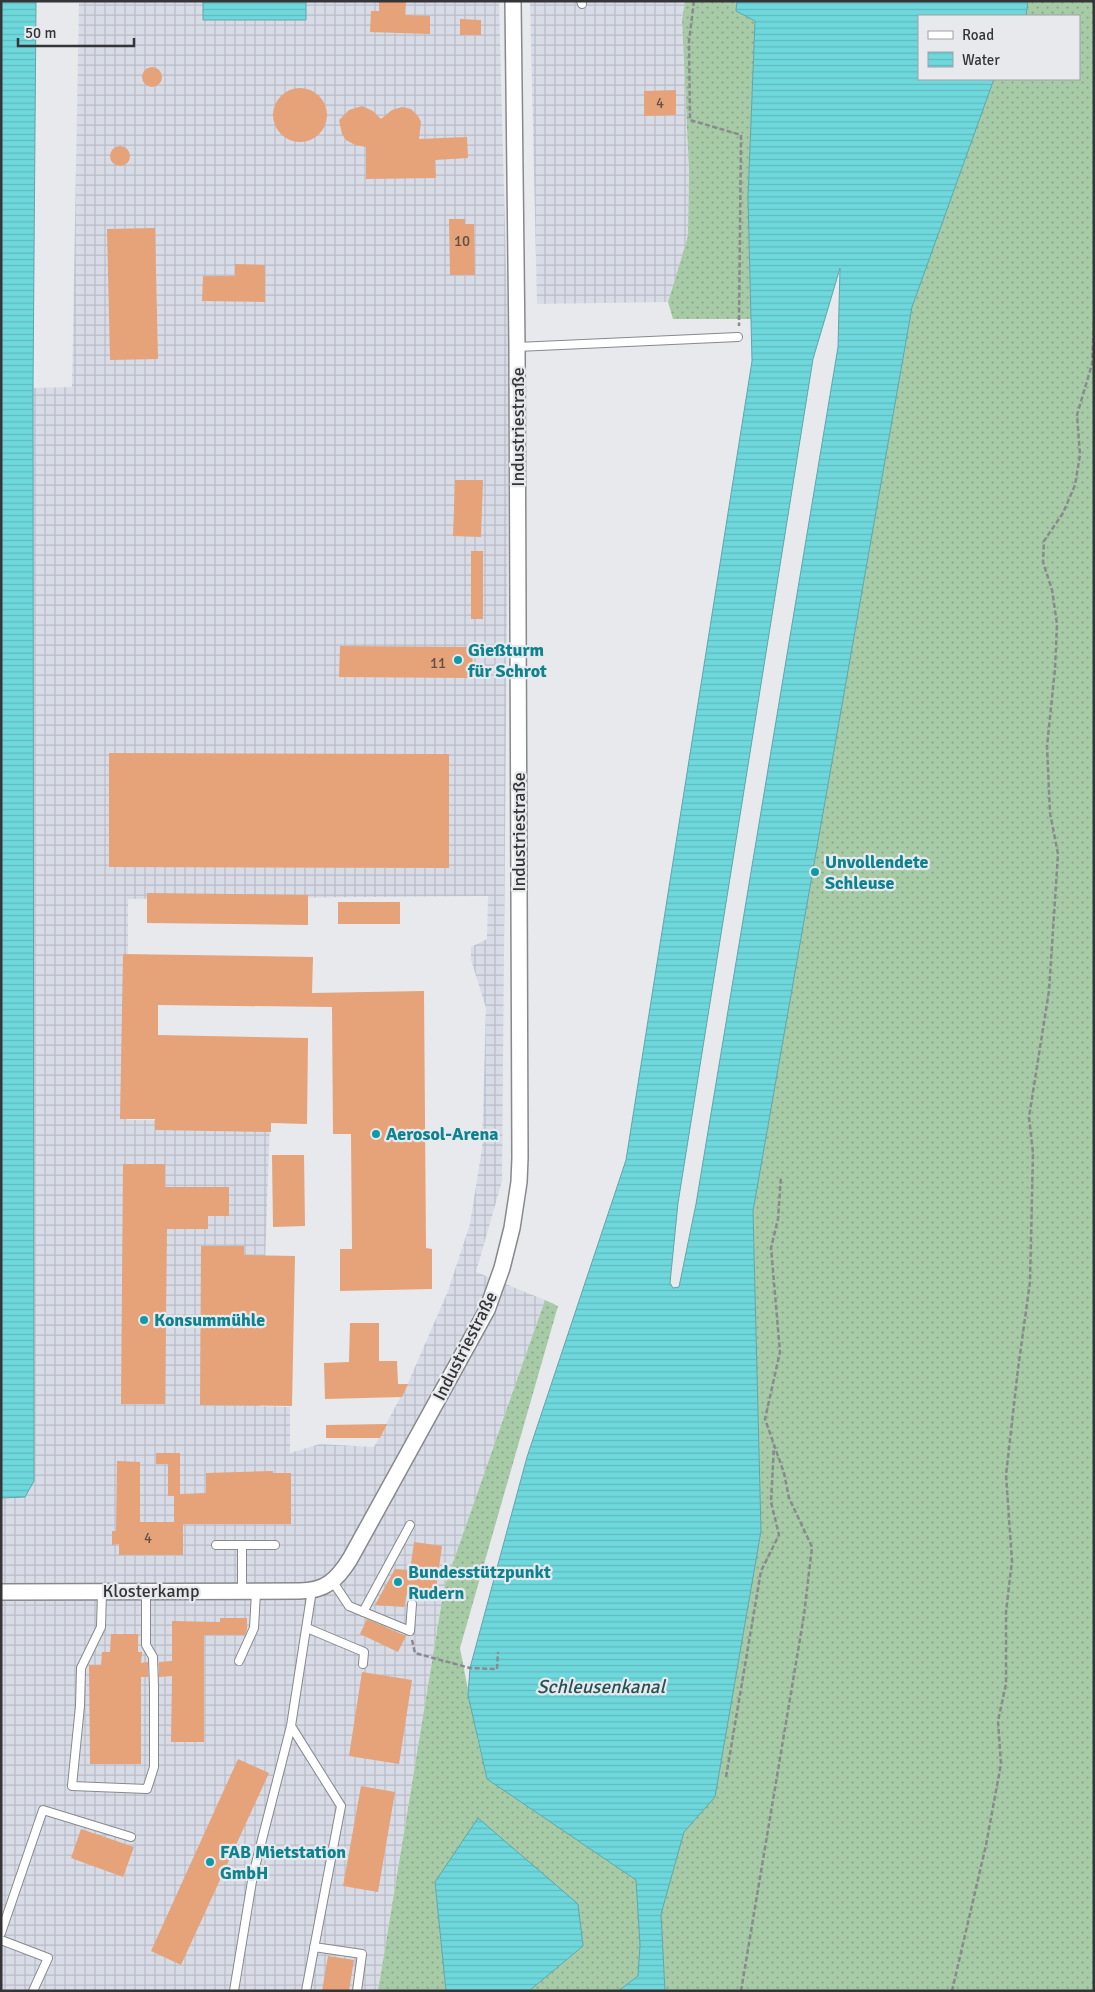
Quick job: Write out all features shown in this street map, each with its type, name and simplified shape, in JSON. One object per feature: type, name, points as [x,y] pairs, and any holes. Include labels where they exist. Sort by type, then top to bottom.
[{"type":"street","name":"Industriestraße","points":[[333,1582],[350,1559],[480,1324],[502,1268],[516,1207],[520,1158],[517,347],[513,1]]},
{"type":"street","points":[[306,1591],[333,1582]]},
{"type":"street","name":"Klosterkamp","points":[[1,1592],[306,1591]]},
{"type":"lane","points":[[517,347],[738,337]]},
{"type":"lane","points":[[363,1612],[410,1524]]},
{"type":"lane","points":[[216,1545],[275,1545]]},
{"type":"lane","points":[[240,1661],[254,1628],[242,1545]]},
{"type":"lane","points":[[333,1582],[349,1606],[410,1631],[412,1604]]},
{"type":"lane","points":[[234,1991],[253,1875],[291,1726],[307,1628],[306,1591]]},
{"type":"lane","points":[[102,1592],[101,1627],[81,1668],[80,1706],[72,1786],[147,1789],[154,1767],[154,1687],[153,1657],[146,1645],[146,1592]]},
{"type":"lane","points":[[307,1628],[364,1652],[363,1664]]},
{"type":"lane","points":[[291,1726],[341,1806],[306,1991]]},
{"type":"lane","points":[[1,1934],[43,1810],[131,1837]]},
{"type":"lane","points":[[1,1940],[48,1958],[33,1991]]},
{"type":"lane","points":[[314,1948],[362,1954],[356,1991]]},
{"type":"path","points":[[694,1],[689,41],[690,120],[741,135],[738,337]]},
{"type":"path","points":[[952,1991],[986,1845],[1001,1764],[998,1721],[1006,1684],[1006,1612],[1012,1561],[1006,1475],[1030,1282],[1034,1153],[1029,1117],[1050,991],[1058,854],[1050,813],[1047,746],[1055,669],[1057,624],[1052,590],[1043,562],[1044,541],[1063,513],[1075,485],[1080,455],[1077,415],[1092,364],[1094,321]]},
{"type":"path","points":[[741,1991],[804,1615],[812,1547],[789,1498],[784,1473],[765,1419],[780,1352],[770,1248],[778,1219],[781,1176]]},
{"type":"path","points":[[726,1777],[761,1571],[779,1534],[772,1502],[774,1444]]},
{"type":"path","points":[[410,1631],[416,1653],[470,1668],[497,1669],[498,1652]]},
{"type":"shaded area","points":[[79,1],[499,1],[509,381],[502,1181],[476,1272],[545,1300],[444,1588],[378,1991],[1,1991],[1,1498],[25,1497],[34,1481],[33,388],[72,387]],"holes":[[[488,896],[487,939],[471,947],[471,960],[486,1008],[482,1148],[470,1224],[448,1291],[408,1383],[374,1447],[320,1444],[290,1453],[290,1407],[260,1406],[270,1121],[127,1120],[128,899]]]},
{"type":"shaded area","points":[[530,1],[685,1],[682,19],[689,171],[688,236],[668,302],[537,304]]},
{"type":"green space","points":[[685,1],[737,1],[736,11],[755,21],[748,197],[751,319],[673,319],[668,302],[688,236],[689,171],[682,19]]},
{"type":"green space","points":[[1028,1],[1094,1],[1094,1991],[665,1991],[661,1914],[684,1832],[715,1797],[761,1531],[753,1211],[912,307],[994,80],[1080,80],[1080,15],[1026,15]]},
{"type":"green space","points":[[545,1300],[558,1306],[460,1648],[487,1779],[636,1880],[640,1945],[638,1976],[618,1991],[529,1991],[583,1946],[435,1882],[446,1991],[378,1991],[444,1588]]},
{"type":"water","points":[[1,1],[36,1],[33,388],[34,1481],[25,1497],[1,1498]]},
{"type":"water","points":[[203,1],[306,1],[306,20],[203,20]]},
{"type":"water","name":"Schleusenkanal","points":[[737,1],[1028,1],[1026,15],[918,15],[918,80],[994,80],[912,307],[753,1211],[761,1531],[715,1797],[684,1832],[661,1914],[665,1991],[618,1991],[638,1976],[640,1945],[636,1880],[487,1779],[468,1695],[470,1668],[527,1457],[626,1160],[752,361],[748,197],[755,21],[736,11]],"holes":[[[840,268],[838,347],[696,1204],[679,1287],[673,1288],[670,1283],[678,1203],[813,359]]]},
{"type":"water","points":[[478,1818],[578,1904],[583,1946],[529,1991],[446,1991],[435,1882]]},
{"type":"building","points":[[379,1],[406,1],[405,15],[430,16],[430,34],[370,32],[371,11],[379,11]]},
{"type":"building","points":[[460,19],[481,20],[481,35],[460,35]]},
{"type":"building","points":[[152,67],[159,70],[162,77],[159,84],[152,87],[145,84],[142,77],[145,70]]},
{"type":"building","points":[[295,88],[305,88],[315,92],[323,100],[327,115],[323,130],[315,138],[305,142],[295,142],[285,138],[277,130],[273,120],[273,110],[277,100],[285,92]]},
{"type":"building","points":[[676,90],[676,115],[644,116],[644,91]]},
{"type":"building","points":[[362,106],[373,111],[381,119],[392,110],[402,107],[411,109],[421,122],[419,139],[467,137],[468,158],[435,160],[436,178],[366,179],[366,147],[355,145],[346,140],[342,134],[339,120],[349,110]]},
{"type":"building","points":[[120,146],[127,149],[130,156],[127,163],[120,166],[113,163],[110,156],[113,149]]},
{"type":"building","points":[[449,219],[465,219],[465,224],[474,224],[475,275],[450,275]]},
{"type":"building","points":[[155,228],[158,359],[110,360],[107,229]]},
{"type":"building","points":[[235,264],[265,265],[265,302],[202,301],[203,276],[235,276]]},
{"type":"building","points":[[455,480],[483,480],[481,537],[453,536]]},
{"type":"building","points":[[471,551],[483,551],[483,619],[471,619]]},
{"type":"building","points":[[340,646],[473,647],[472,678],[339,677]]},
{"type":"building","points":[[109,753],[449,754],[449,868],[109,867]]},
{"type":"building","points":[[147,893],[308,895],[308,925],[147,923]]},
{"type":"building","points":[[338,902],[400,902],[400,924],[338,924]]},
{"type":"building","points":[[123,954],[313,957],[312,993],[424,991],[426,1248],[432,1249],[432,1289],[340,1291],[340,1249],[352,1249],[351,1134],[333,1134],[332,1007],[158,1005],[158,1035],[308,1038],[307,1124],[271,1123],[271,1132],[155,1130],[155,1119],[120,1119]]},
{"type":"building","points":[[272,1155],[304,1155],[305,1226],[273,1227]]},
{"type":"building","name":"Konsummühle","points":[[123,1164],[165,1164],[165,1187],[229,1187],[229,1216],[208,1216],[208,1229],[167,1229],[165,1404],[121,1404]]},
{"type":"building","points":[[201,1246],[244,1246],[244,1255],[295,1256],[292,1406],[200,1405]]},
{"type":"building","points":[[350,1323],[379,1323],[379,1361],[397,1361],[398,1384],[408,1384],[402,1397],[325,1399],[324,1363],[349,1362]]},
{"type":"building","points":[[387,1424],[380,1438],[326,1438],[326,1425]]},
{"type":"building","points":[[156,1453],[180,1453],[180,1494],[206,1493],[206,1473],[273,1471],[273,1473],[291,1473],[291,1524],[183,1524],[183,1555],[119,1555],[119,1544],[112,1545],[112,1531],[116,1531],[117,1461],[140,1462],[140,1522],[174,1522],[174,1496],[168,1496],[168,1464],[156,1464]]},
{"type":"building","points":[[414,1542],[442,1546],[435,1597],[407,1593],[404,1607],[375,1605],[395,1569],[410,1570]]},
{"type":"building","points":[[220,1618],[247,1618],[247,1630],[245,1635],[204,1635],[204,1742],[171,1742],[172,1676],[159,1677],[159,1662],[172,1661],[172,1621],[220,1622]]},
{"type":"building","points":[[367,1619],[406,1636],[398,1652],[360,1634]]},
{"type":"building","points":[[111,1634],[138,1634],[138,1652],[142,1652],[141,1663],[148,1662],[148,1677],[141,1677],[141,1764],[90,1764],[89,1665],[101,1665],[102,1652],[110,1652]]},
{"type":"building","points":[[362,1672],[412,1680],[399,1764],[349,1756]]},
{"type":"building","name":"FAB Mietstation GmbH","points":[[238,1759],[269,1773],[181,1965],[151,1951]]},
{"type":"building","points":[[361,1786],[395,1792],[378,1892],[343,1886]]},
{"type":"building","points":[[81,1829],[134,1847],[123,1877],[71,1858]]},
{"type":"building","points":[[328,1956],[354,1960],[349,1991],[322,1991]]},
{"type":"place","name":"Gießturm für Schrot","points":[[458,660]]},
{"type":"place","name":"Unvollendete Schleuse","points":[[815,872]]},
{"type":"place","name":"Aerosol-Arena","points":[[376,1134]]},
{"type":"place","name":"Konsummühle","points":[[144,1320]]},
{"type":"place","name":"Bundesstützpunkt Rudern","points":[[398,1582]]},
{"type":"place","name":"FAB Mietstation GmbH","points":[[210,1862]]}]
